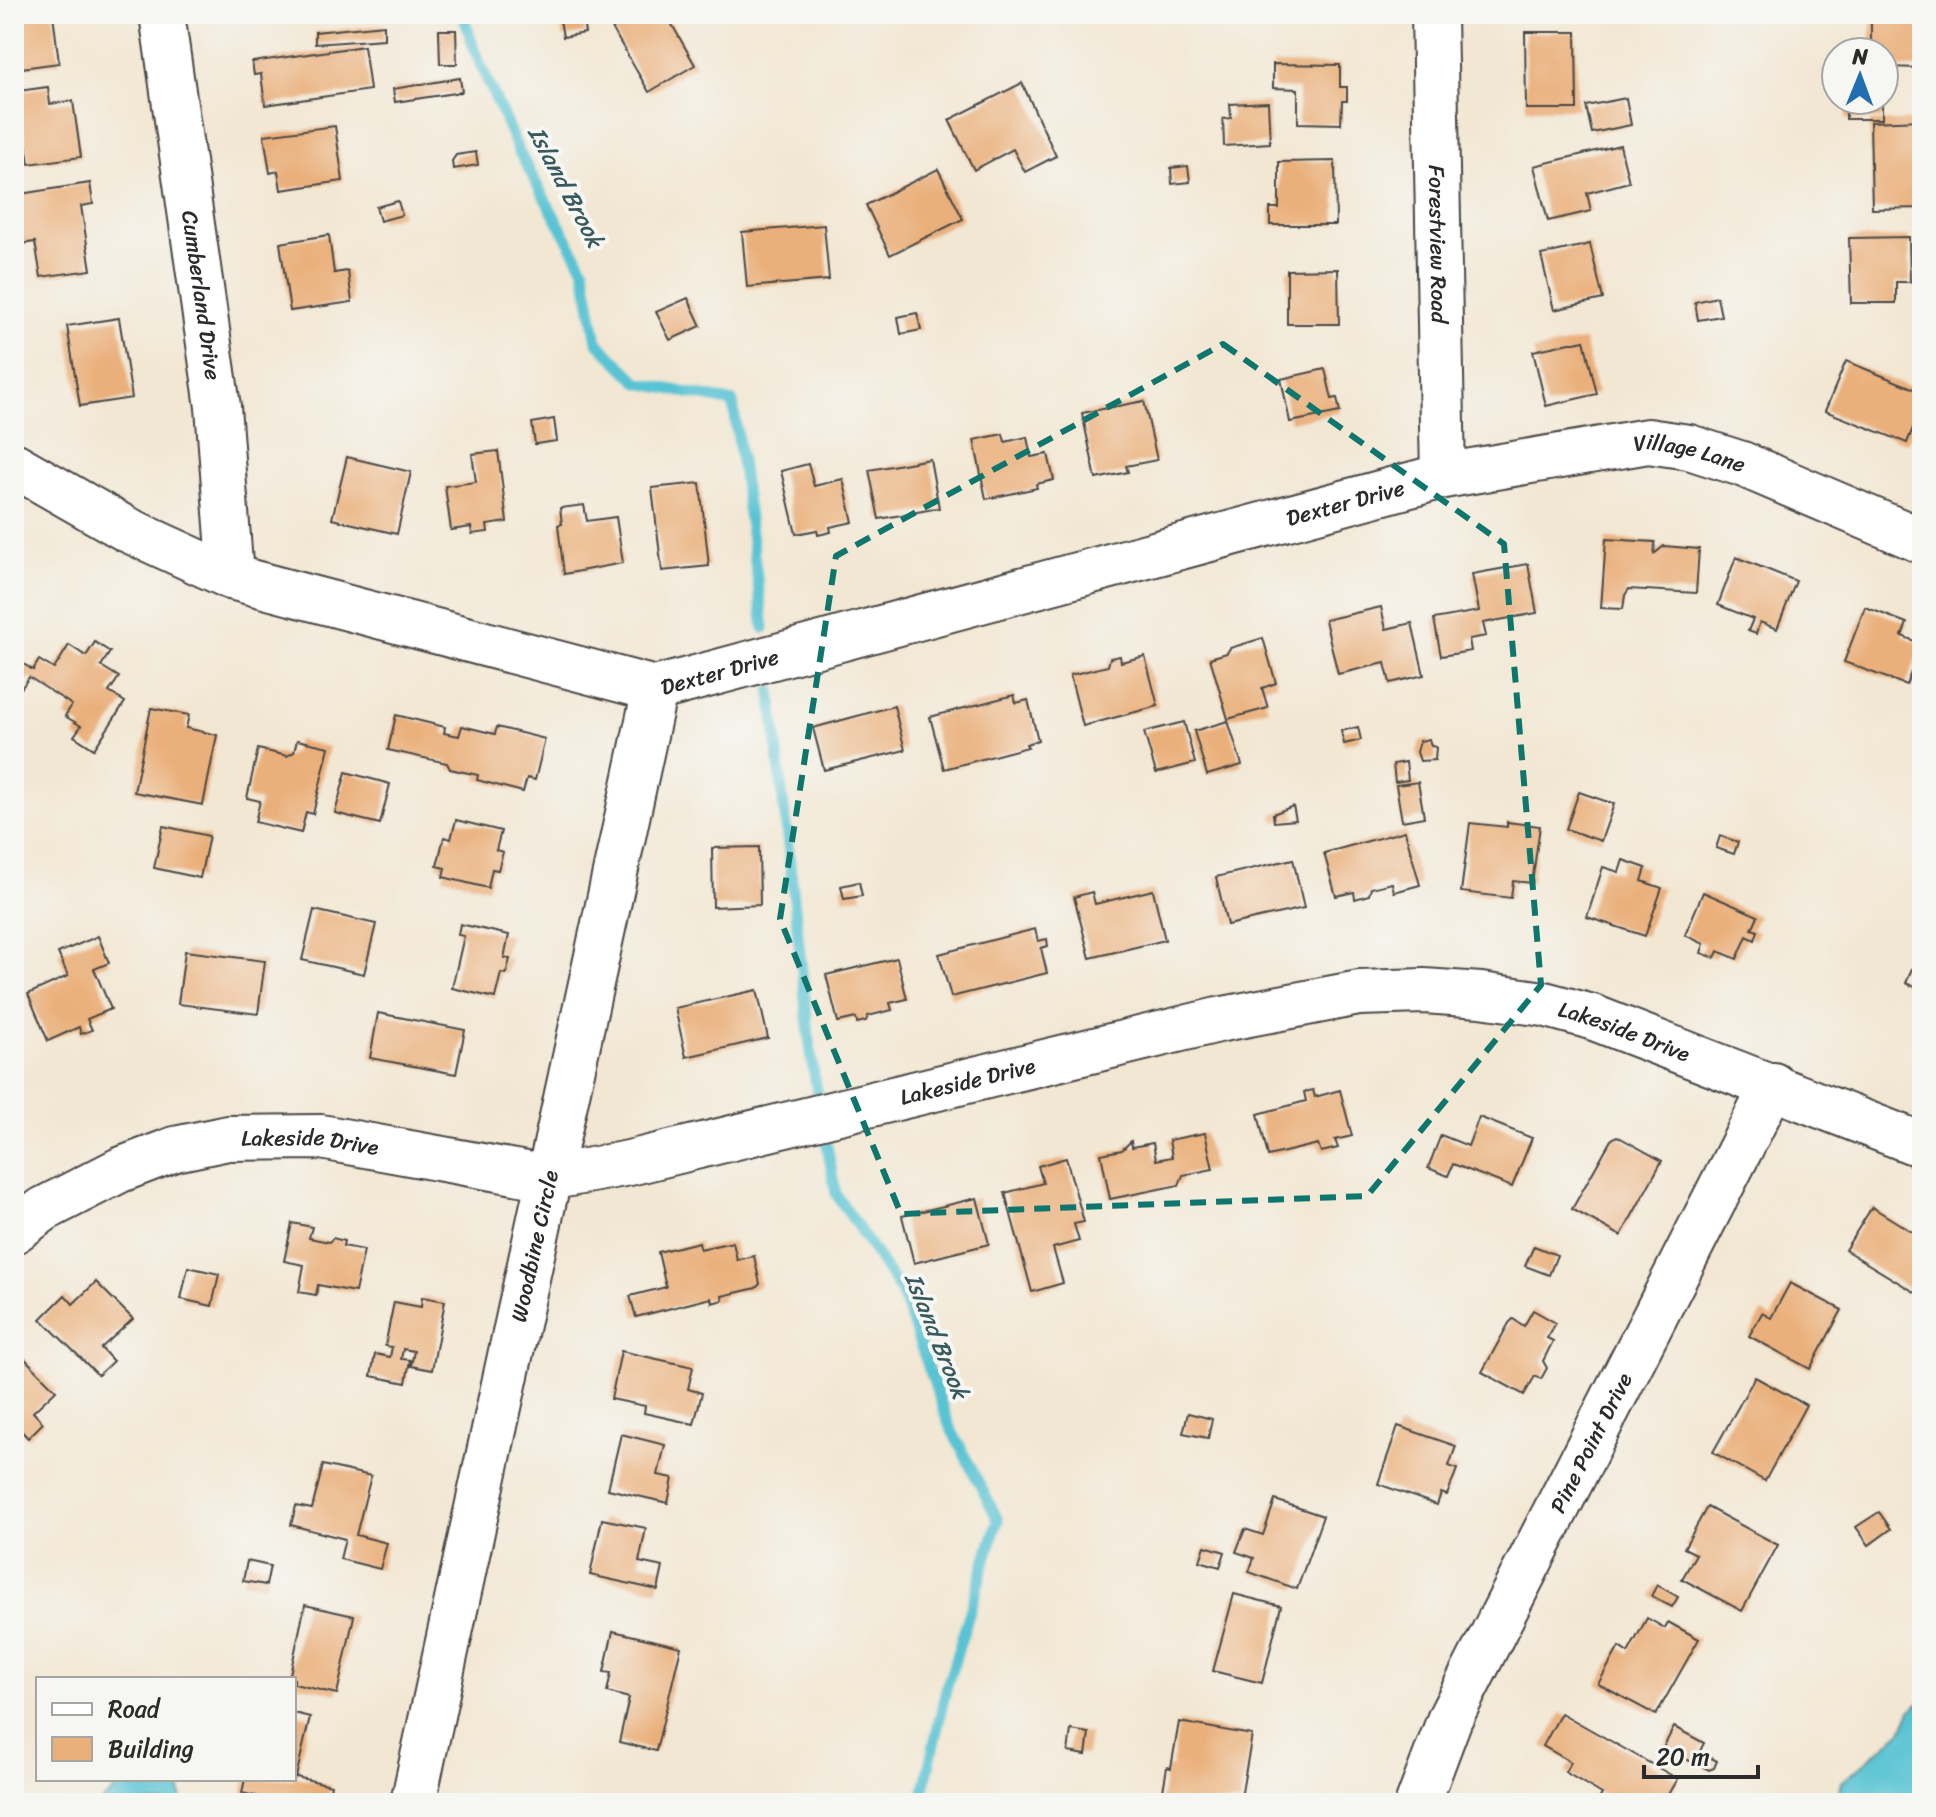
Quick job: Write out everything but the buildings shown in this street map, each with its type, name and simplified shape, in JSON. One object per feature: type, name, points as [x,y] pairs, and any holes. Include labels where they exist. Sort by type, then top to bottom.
[{"type":"street","name":"Cumberland Drive","points":[[162,14],[218,407],[231,577]]},
{"type":"street","name":"Forestview Road","points":[[1434,14],[1443,476]]},
{"type":"street","name":"Village Lane","points":[[1443,476],[1648,441],[1689,447],[1742,464],[1922,541]]},
{"type":"street","name":"Dexter Drive","points":[[14,465],[126,529],[231,577],[655,689],[1443,476]]},
{"type":"street","name":"Woodbine Circle","points":[[413,1803],[655,689]]},
{"type":"street","name":"Lakeside Drive","points":[[14,1231],[44,1209],[120,1170],[175,1149],[228,1138],[321,1137],[548,1178],[629,1163],[1218,1020],[1372,992],[1424,991],[1481,995],[1544,1004],[1592,1017],[1922,1145]]},
{"type":"street","name":"Pine Point Drive","points":[[1418,1803],[1450,1718],[1773,1085]]},
{"type":"highlighted area","points":[[1223,344],[1504,544],[1541,985],[1367,1196],[901,1214],[780,919],[836,556]]},
{"type":"water","points":[[1922,1701],[1922,1803],[1837,1803],[1842,1782],[1902,1731],[1911,1710]]},
{"type":"water","points":[[125,1781],[179,1781],[182,1803],[100,1803]]},
{"type":"waterway","name":"Island Brook","points":[[463,14],[475,52],[519,152],[584,269],[597,342],[639,383],[733,402],[764,628]]},
{"type":"waterway","name":"Island Brook","points":[[771,691],[812,1062],[820,1107]]},
{"type":"waterway","name":"Island Brook","points":[[823,1124],[836,1194],[901,1292],[949,1425],[998,1520],[946,1689],[921,1803]]}]
